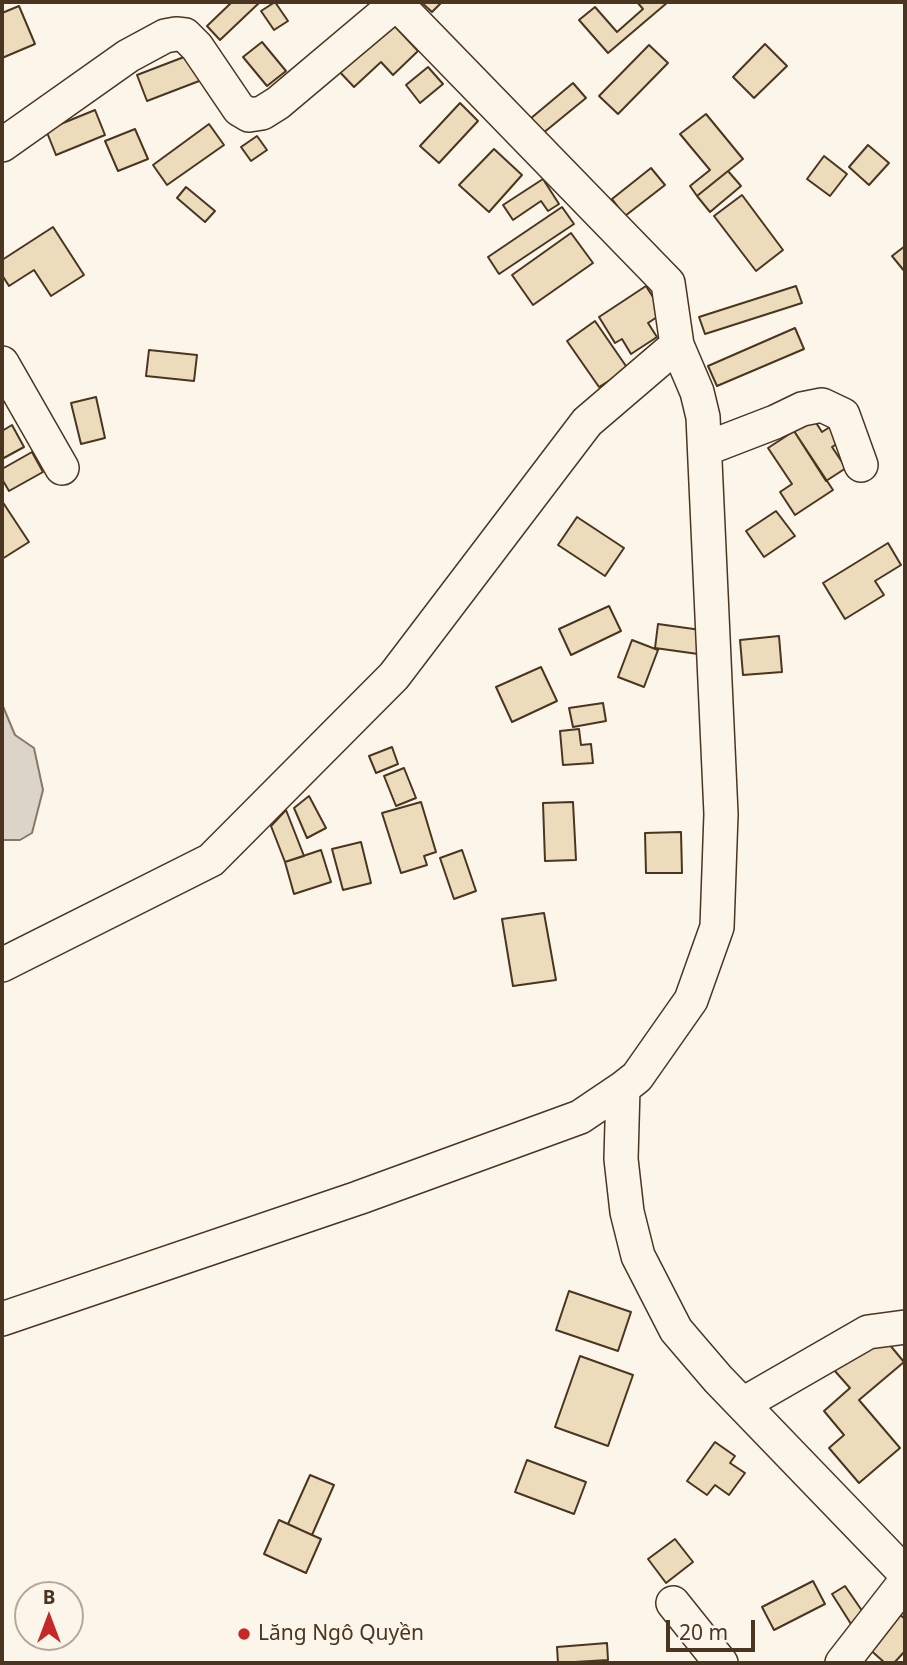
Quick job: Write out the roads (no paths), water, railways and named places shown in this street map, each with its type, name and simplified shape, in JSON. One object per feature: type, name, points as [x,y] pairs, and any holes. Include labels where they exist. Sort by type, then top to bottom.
[{"type":"street","points":[[2,145],[128,56],[165,36],[176,34],[185,35],[197,47],[239,109],[249,115],[262,113],[278,103],[396,2],[668,284],[677,345],[697,392],[703,417],[722,814],[717,927],[691,1000],[637,1077],[623,1088],[580,1116],[567,1121],[358,1198],[2,1319]]},
{"type":"street","points":[[2,965],[211,860],[394,676],[587,422],[677,345]]},
{"type":"street","points":[[2,363],[62,468]]},
{"type":"street","points":[[705,449],[802,409],[822,405],[843,415],[861,465]]},
{"type":"street","points":[[623,1088],[621,1159],[627,1212],[638,1256],[676,1330],[718,1379],[905,1573]]},
{"type":"street","points":[[743,1404],[869,1332],[905,1327]]},
{"type":"street","points":[[842,1663],[905,1582]]},
{"type":"street","points":[[673,1603],[721,1663]]},
{"type":"place","name":"Lăng Ngô Quyền","points":[[244,1634]]}]
